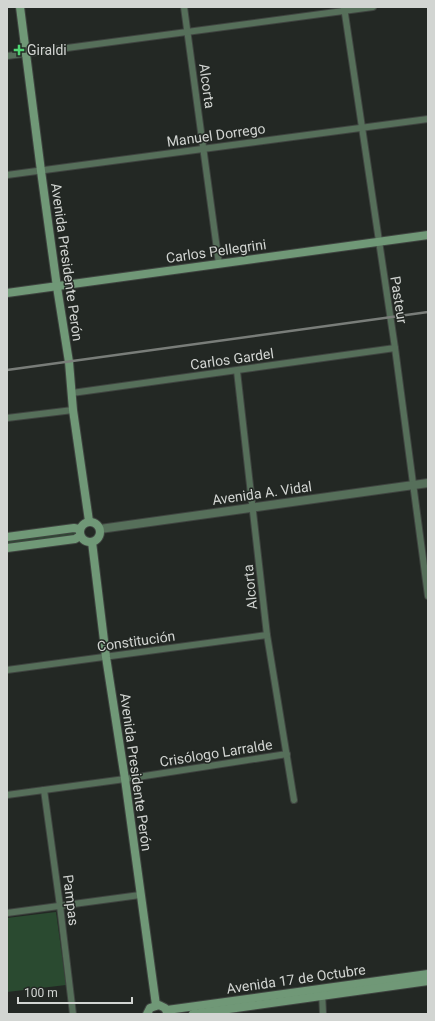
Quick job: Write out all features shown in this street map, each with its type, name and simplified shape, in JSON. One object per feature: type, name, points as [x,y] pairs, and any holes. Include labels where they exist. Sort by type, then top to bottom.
[{"type":"main road","name":"Avenida Presidente Perón","points":[[20,7],[57,287],[69,362],[73,410],[89,521]]},
{"type":"main road","name":"Carlos Pellegrini","points":[[7,293],[428,235]]},
{"type":"main road","points":[[7,537],[74,528],[80,533],[85,541],[92,542],[98,537],[100,529],[96,523],[89,521],[82,524],[80,533],[75,539],[7,548]]},
{"type":"main road","name":"Avenida Presidente Perón","points":[[92,542],[106,657],[126,779],[140,895],[156,1005]]},
{"type":"main road","name":"Avenida 17 de Octubre","points":[[193,1014],[428,974]]},
{"type":"main road","name":"Avenida 17 de Octubre","points":[[167,1012],[322,992],[428,981]]},
{"type":"main road","points":[[145,1014],[150,1008],[156,1005],[162,1006],[167,1012]]},
{"type":"street","name":"Alcorta","points":[[184,7],[219,264]]},
{"type":"street","points":[[7,56],[344,9],[373,7]]},
{"type":"street","name":"Pasteur","points":[[344,9],[395,348],[428,596]]},
{"type":"street","name":"Manuel Dorrego","points":[[7,175],[428,119]]},
{"type":"street","name":"Carlos Gardel","points":[[72,393],[395,348]]},
{"type":"street","name":"Alcorta","points":[[237,371],[268,635],[294,800]]},
{"type":"street","points":[[7,418],[73,410]]},
{"type":"street","name":"Avenida A. Vidal","points":[[100,529],[428,483]]},
{"type":"street","name":"Constitución","points":[[7,670],[268,635]]},
{"type":"street","name":"Crisólogo Larralde","points":[[7,795],[126,779],[287,754]]},
{"type":"street","name":"Pampas","points":[[44,790],[73,1014]]},
{"type":"street","points":[[7,913],[140,895]]},
{"type":"street","points":[[322,992],[323,1014]]},
{"type":"green space","points":[[77,531],[78,534],[7,544],[7,541]]},
{"type":"green space","points":[[56,912],[66,985],[7,992],[7,918]]},
{"type":"railway","points":[[7,370],[428,312]]},
{"type":"place","name":"Giraldi","points":[[19,50]]}]
